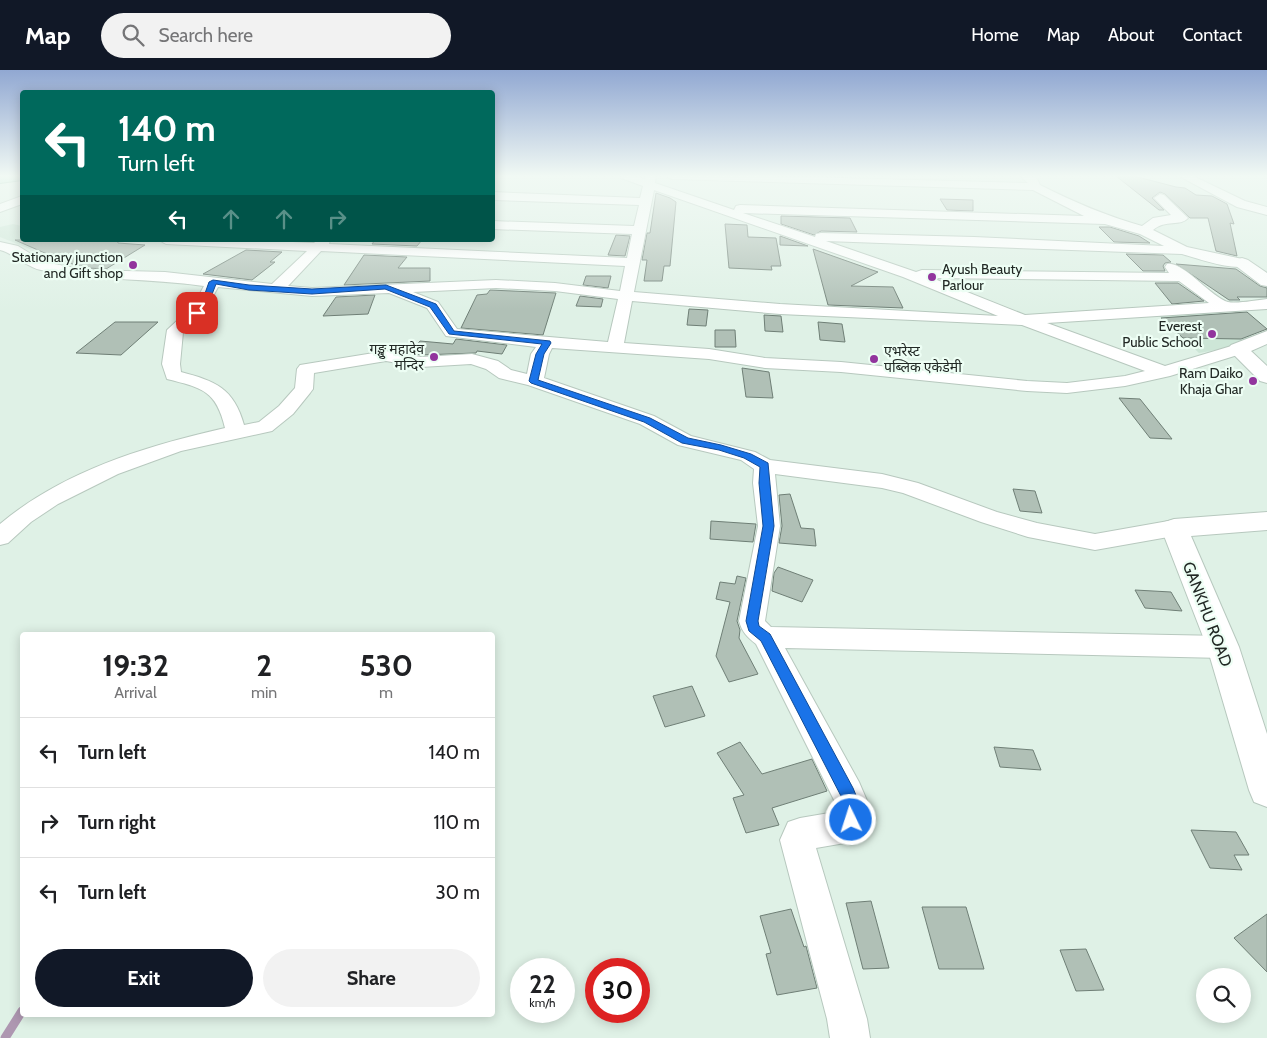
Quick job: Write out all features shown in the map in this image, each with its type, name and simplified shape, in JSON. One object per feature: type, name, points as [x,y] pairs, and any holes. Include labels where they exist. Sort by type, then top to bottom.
[{"type":"main road","points":[[1242,263],[1249,260],[1267,260]]},
{"type":"main road","points":[[1242,263],[1267,281]]},
{"type":"main road","points":[[1267,337],[1238,349],[1267,377]]},
{"type":"main road","points":[[1174,528],[1267,521]]},
{"type":"main road","name":"GANKHU ROAD","points":[[1174,528],[1223,647],[1267,790]]},
{"type":"street","points":[[615,348],[627,296],[640,221]]},
{"type":"street","points":[[754,221],[908,274],[1164,372]]},
{"type":"street","points":[[1110,221],[1145,231],[1182,250],[1242,263]]},
{"type":"street","points":[[1145,231],[1155,221]]},
{"type":"street","points":[[495,225],[638,230]]},
{"type":"street","points":[[804,238],[974,241],[1182,250]]},
{"type":"street","points":[[243,242],[320,244],[633,262]]},
{"type":"street","points":[[276,289],[320,244]]},
{"type":"street","points":[[0,246],[13,249],[40,266],[86,274],[166,276],[312,292],[386,287],[496,284],[555,287],[627,296],[780,309],[1024,320],[1267,304]]},
{"type":"street","points":[[1154,250],[1182,277],[1225,308]]},
{"type":"street","points":[[908,274],[1182,277]]},
{"type":"street","points":[[213,282],[206,302],[197,313],[175,330],[171,364],[173,376],[214,388],[231,411],[236,432]]},
{"type":"street","points":[[386,287],[433,305],[452,333],[547,343],[709,354],[765,363],[840,367],[1027,386],[1067,388],[1099,385],[1164,372],[1238,349]]},
{"type":"street","points":[[534,381],[540,354],[547,343]]},
{"type":"street","points":[[0,537],[16,521],[59,493],[107,471],[176,447],[265,427],[286,410],[304,389],[306,369],[386,356],[421,362],[472,359],[492,365],[505,374],[534,381],[647,420],[685,441],[721,448],[748,456],[765,466],[882,480],[910,488],[989,518],[1036,531],[1095,542],[1174,528]]},
{"type":"street","points":[[765,466],[764,483],[769,526],[752,621],[754,628],[766,637],[848,793],[855,810],[845,827],[800,834],[797,840],[850,1038]]},
{"type":"street","points":[[766,637],[1223,647]]},
{"type":"shaded area","points":[[13,224],[20,226],[20,242],[52,242],[30,249],[0,237],[0,227]]},
{"type":"shaded area","name":"Everest Public School","points":[[1221,312],[1242,327],[1256,343],[1199,353],[1158,315]]},
{"type":"building","points":[[652,221],[674,221],[670,266],[664,266],[662,281],[644,281],[647,260],[642,260],[647,233],[650,233]]},
{"type":"building","points":[[781,221],[852,221],[857,232],[821,231],[814,235],[781,224]]},
{"type":"building","points":[[1209,221],[1233,221],[1234,224],[1230,223],[1237,256],[1216,251]]},
{"type":"building","points":[[725,224],[747,225],[748,237],[776,238],[781,266],[771,266],[772,270],[729,268]]},
{"type":"building","points":[[1099,227],[1110,227],[1139,236],[1150,243],[1114,242]]},
{"type":"building","points":[[616,235],[630,236],[625,256],[608,255]]},
{"type":"building","points":[[780,236],[808,246],[780,245]]},
{"type":"building","points":[[15,240],[20,240],[20,242],[118,242],[145,245],[106,269],[88,268],[42,256],[47,254]]},
{"type":"building","points":[[374,242],[420,242],[417,246],[372,244]]},
{"type":"building","points":[[813,249],[878,272],[851,286],[893,287],[903,308],[828,305]]},
{"type":"building","points":[[246,250],[282,252],[270,262],[275,262],[252,280],[203,274]]},
{"type":"building","points":[[1126,254],[1163,255],[1171,262],[1165,263],[1163,266],[1165,271],[1143,271]]},
{"type":"building","points":[[364,255],[407,257],[398,268],[430,268],[430,281],[344,285]]},
{"type":"building","points":[[1176,264],[1236,269],[1260,286],[1267,288],[1267,297],[1237,297],[1240,300],[1229,300]]},
{"type":"building","points":[[586,276],[611,276],[608,288],[583,285]]},
{"type":"building","points":[[1155,283],[1178,283],[1204,301],[1172,304]]},
{"type":"building","points":[[490,290],[556,293],[543,335],[461,328],[477,295],[487,294]]},
{"type":"building","points":[[375,295],[368,314],[323,316],[336,297]]},
{"type":"building","points":[[580,296],[603,299],[601,307],[576,306]]},
{"type":"building","points":[[689,309],[708,310],[706,326],[687,325]]},
{"type":"building","name":"Everest Public School","points":[[1247,312],[1267,329],[1241,339],[1183,338],[1161,318]]},
{"type":"building","points":[[764,315],[781,316],[783,332],[765,331]]},
{"type":"building","points":[[115,322],[158,322],[121,355],[76,353]]},
{"type":"building","points":[[818,322],[842,324],[845,342],[820,340]]},
{"type":"building","points":[[715,330],[735,330],[736,347],[715,347]]},
{"type":"building","points":[[456,339],[507,345],[502,354],[477,351],[476,353],[421,355],[410,353],[420,341],[453,344]]},
{"type":"building","points":[[742,368],[769,372],[773,398],[746,397]]},
{"type":"building","points":[[1119,398],[1140,399],[1172,439],[1150,438]]},
{"type":"building","points":[[1013,489],[1035,491],[1042,513],[1020,511]]},
{"type":"building","points":[[790,494],[801,528],[814,529],[816,546],[779,543],[782,526],[779,495]]},
{"type":"building","points":[[711,521],[756,524],[753,542],[710,539]]},
{"type":"building","points":[[778,567],[813,580],[802,602],[772,591],[774,573]]},
{"type":"building","points":[[737,576],[746,578],[737,621],[740,630],[739,638],[758,674],[729,682],[716,656],[730,602],[716,599],[720,582],[735,584]]},
{"type":"building","points":[[1135,590],[1171,592],[1182,611],[1145,608]]},
{"type":"building","points":[[692,686],[705,716],[665,727],[653,696]]},
{"type":"building","points":[[740,742],[762,774],[812,759],[827,791],[772,808],[779,825],[746,833],[733,798],[744,795],[717,753]]},
{"type":"building","points":[[994,747],[1033,750],[1041,770],[1000,767]]},
{"type":"building","points":[[1191,830],[1236,832],[1249,855],[1234,855],[1242,870],[1210,868]]},
{"type":"building","points":[[871,901],[889,968],[863,969],[846,903]]},
{"type":"building","points":[[922,907],[966,907],[984,969],[939,969]]},
{"type":"building","points":[[791,909],[804,947],[806,946],[817,988],[777,995],[766,954],[771,953],[760,916]]},
{"type":"building","points":[[1267,914],[1267,972],[1234,938]]},
{"type":"building","points":[[1086,949],[1104,990],[1076,991],[1060,950]]},
{"type":"waterway","points":[[5,1038],[20,1014]]},
{"type":"place","name":"Stationary junction and Gift shop","points":[[133,265]]},
{"type":"place","name":"Ayush Beauty Parlour","points":[[932,277]]},
{"type":"place","name":"Everest Public School","points":[[1212,334]]},
{"type":"place","name":"गङ्खु महादेव मन्दिर","points":[[434,357]]},
{"type":"place","name":"एभरेस्ट पब्लिक एकेडेमी","points":[[874,359]]},
{"type":"place","name":"Ram Daiko Khaja Ghar","points":[[1253,381]]},
{"type":"route","points":[[197,313],[206,302],[213,282],[312,292],[386,287],[433,305],[452,333],[547,343],[540,354],[534,381],[647,420],[685,441],[721,448],[748,456],[765,466],[764,483],[769,526],[752,621],[754,628],[766,637],[848,793],[855,810],[851,820]]}]
